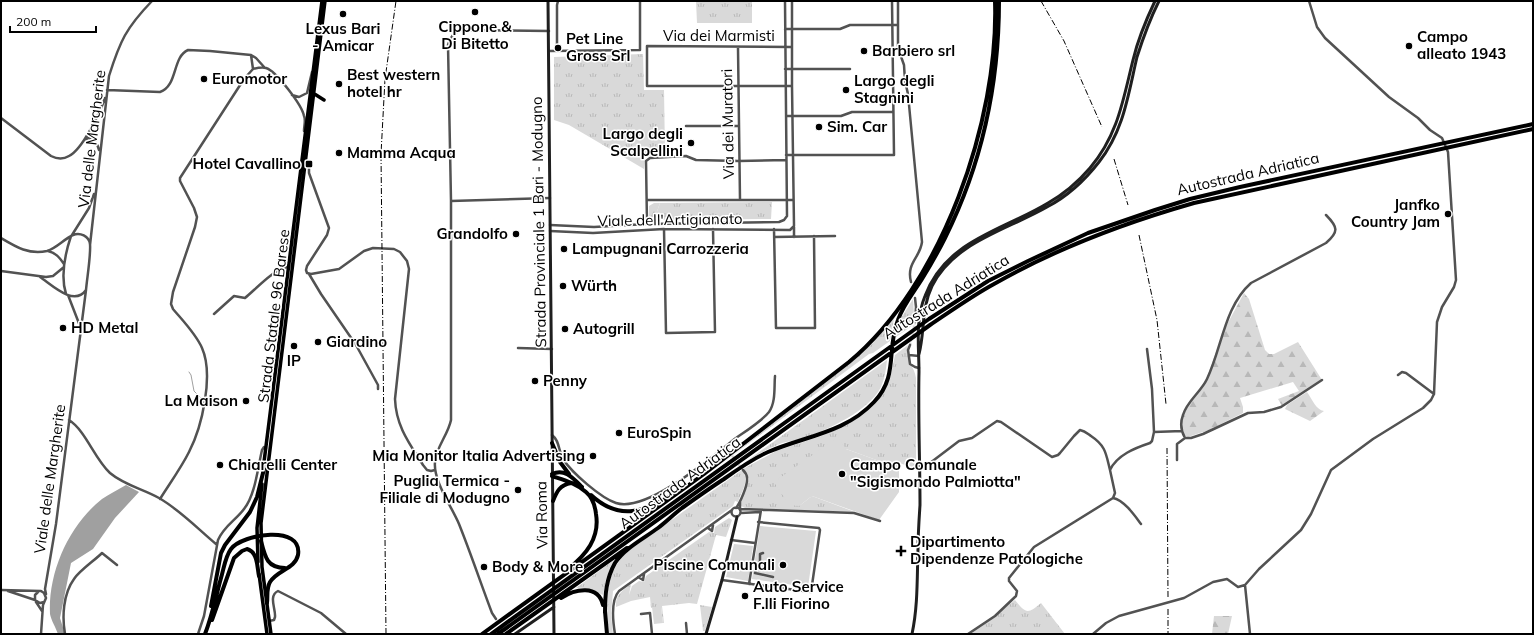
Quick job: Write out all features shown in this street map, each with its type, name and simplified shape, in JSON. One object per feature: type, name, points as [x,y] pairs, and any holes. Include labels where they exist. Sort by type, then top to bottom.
[{"type":"highway","points":[[482,634],[549,584],[704,474],[857,355],[886,324],[915,283],[933,252],[950,218],[975,151],[990,79],[995,33],[995,1]]},
{"type":"highway","points":[[507,634],[682,508],[754,459],[781,447],[831,430],[846,423],[870,406],[882,392],[888,381],[891,370],[895,328],[898,318],[929,268],[945,238],[962,200],[975,164],[984,130],[995,75],[999,31],[999,1]]},
{"type":"highway","name":"Autostrada Adriatica","points":[[877,359],[974,295],[1012,274],[1059,251],[1124,225],[1194,203],[1533,124]]},
{"type":"highway","name":"Autostrada Adriatica","points":[[1492,134],[1533,129]]},
{"type":"highway","name":"Autostrada Adriatica","points":[[498,634],[549,597],[558,588],[877,359],[929,319],[988,281],[1007,271],[1068,241],[1120,221],[1190,199],[1422,150]]},
{"type":"highway","points":[[552,443],[560,462],[569,474],[603,505],[614,510],[629,512],[646,508],[658,503],[704,474]]},
{"type":"highway","points":[[210,620],[210,607],[221,553],[225,544],[250,512],[257,497],[264,469]]},
{"type":"highway","points":[[552,475],[560,472],[569,474]]},
{"type":"highway","points":[[552,475],[585,491],[592,500],[597,518],[595,537],[588,551],[558,578]]},
{"type":"highway","points":[[553,501],[558,489],[563,485],[571,483]]},
{"type":"highway","points":[[607,634],[605,594],[613,567],[619,558],[627,551],[682,508]]},
{"type":"highway","points":[[206,632],[228,555],[235,544],[249,538],[278,535],[287,536],[296,544],[298,553],[296,560],[292,565],[277,573],[270,582],[267,603]]},
{"type":"highway","points":[[261,541],[265,556],[270,564],[276,567],[286,568]]},
{"type":"highway","points":[[206,632],[215,613],[233,562],[239,553],[244,549],[250,550],[256,557],[259,576]]},
{"type":"highway","name":"Autostrada Adriatica","points":[[491,634],[549,592],[558,588]]},
{"type":"highway","points":[[559,598],[577,590],[593,591],[601,598],[605,613]]},
{"type":"main road","name":"Strada Statale 96 Barese","points":[[268,634],[259,576],[257,528],[322,1]]},
{"type":"main road","name":"Strada Statale 96 Barese","points":[[271,634],[262,567],[261,541],[265,489],[305,172],[308,161],[313,93],[326,1]]},
{"type":"main road","name":"Strada Provinciale 1 Bari - Modugno","points":[[548,1],[552,443]]},
{"type":"main road","points":[[912,634],[918,580],[920,468],[918,342],[922,302],[930,284],[944,263],[965,245],[1059,196],[1080,178],[1103,149],[1117,124],[1138,42],[1155,1]]},
{"type":"main road","points":[[919,356],[926,301],[934,283],[948,264],[972,245],[1047,208],[1066,195],[1084,180],[1103,157],[1125,112],[1143,38],[1159,1]]},
{"type":"main road","points":[[312,103],[324,100],[313,93]]},
{"type":"main road","points":[[305,172],[308,166],[308,161]]},
{"type":"main road","name":"Via Roma","points":[[552,443],[554,634]]},
{"type":"main road","points":[[707,634],[737,517]]},
{"type":"main road","points":[[515,634],[554,607]]},
{"type":"street","name":"Via delle Margherite","points":[[76,367],[86,290],[109,76],[123,36],[138,15],[152,1]]},
{"type":"street","points":[[557,50],[556,6],[558,1]]},
{"type":"street","points":[[549,51],[640,50],[640,1]]},
{"type":"street","points":[[785,1],[786,200]]},
{"type":"street","points":[[792,1],[792,200],[794,237]]},
{"type":"street","points":[[786,155],[894,155],[892,1]]},
{"type":"street","points":[[898,1],[898,48],[904,65],[905,81],[910,108],[922,242],[922,247],[910,269],[911,282]]},
{"type":"street","points":[[1250,634],[1245,586],[1259,569],[1301,530],[1311,514],[1331,470],[1373,439],[1423,408],[1431,400],[1434,394],[1437,322],[1442,307],[1455,284],[1448,152],[1446,144],[1442,138],[1430,130],[1418,118],[1389,97],[1325,38],[1317,27],[1309,1]]},
{"type":"street","points":[[785,29],[840,29],[850,25],[898,25]]},
{"type":"street","points":[[496,619],[492,613],[459,524],[440,486],[435,470],[437,452],[449,429],[451,420],[451,201],[448,45],[450,38],[456,32],[463,30],[549,31]]},
{"type":"street","name":"Via dei Marmisti","points":[[738,87],[647,86],[647,46],[738,48],[792,47]]},
{"type":"street","name":"Via dei Muratori","points":[[738,48],[740,200]]},
{"type":"street","points":[[1,118],[54,157],[62,158],[70,156],[96,121],[107,92],[163,91],[169,86],[179,61],[186,51],[210,50],[251,55],[274,74],[292,95],[305,116],[303,153]]},
{"type":"street","points":[[251,55],[253,69]]},
{"type":"street","points":[[160,499],[191,448],[205,402],[207,377],[205,356],[202,347],[173,309],[172,304],[173,292],[196,222],[194,208],[180,178],[244,79],[253,69],[265,68]]},
{"type":"street","points":[[292,95],[300,97],[307,93],[313,69]]},
{"type":"street","points":[[785,69],[850,69]]},
{"type":"street","points":[[738,87],[792,86]]},
{"type":"street","points":[[786,116],[841,116],[852,112],[893,112]]},
{"type":"street","points":[[686,126],[739,126]]},
{"type":"street","points":[[80,144],[85,140],[91,139],[98,144],[100,153]]},
{"type":"street","points":[[647,224],[646,161],[648,159],[686,156],[696,160],[786,160]]},
{"type":"street","points":[[308,166],[309,173],[329,228],[327,235],[306,268],[306,271],[356,345],[378,385],[378,389]]},
{"type":"street","points":[[81,328],[64,285],[64,266],[72,236],[89,208],[96,186]]},
{"type":"street","points":[[451,201],[550,198]]},
{"type":"street","points":[[647,200],[792,200]]},
{"type":"street","name":"Viale dell'Artigianato","points":[[550,225],[594,227],[647,224],[779,222],[784,220],[787,216],[786,200]]},
{"type":"street","points":[[1185,438],[1182,431],[1182,416],[1206,380],[1224,330],[1243,290],[1251,283],[1326,243],[1333,237],[1335,228],[1331,220],[1326,215]]},
{"type":"street","name":"Viale dell'Artigianato","points":[[550,231],[593,233],[664,229],[790,230],[794,226]]},
{"type":"street","points":[[664,229],[666,333],[714,332],[713,229]]},
{"type":"street","points":[[774,229],[776,328],[815,328],[814,236]]},
{"type":"street","points":[[48,251],[57,247],[72,236],[80,234],[86,237],[90,245]]},
{"type":"street","points":[[774,237],[835,236]]},
{"type":"street","points":[[1,238],[16,248],[26,251],[48,251],[55,253],[60,257],[64,266]]},
{"type":"street","points":[[309,274],[335,271],[348,264],[364,251],[377,248],[397,250],[403,254],[407,260],[409,269],[395,399],[397,418],[404,434],[423,465],[427,470],[435,470]]},
{"type":"street","points":[[1,271],[40,277],[53,276],[64,266]]},
{"type":"street","points":[[214,314],[234,296],[245,298],[271,276],[284,268],[289,267]]},
{"type":"street","points":[[40,277],[67,295],[78,297],[86,290]]},
{"type":"street","points":[[915,298],[915,322]]},
{"type":"street","points":[[910,345],[910,364],[919,368]]},
{"type":"street","points":[[518,348],[552,349]]},
{"type":"street","points":[[1110,470],[1126,453],[1152,441],[1154,432],[1152,390],[1147,349]]},
{"type":"street","points":[[909,355],[919,356]]},
{"type":"street","name":"Viale delle Margherite","points":[[46,594],[76,367]]},
{"type":"street","points":[[1398,375],[1402,372],[1406,373],[1434,394]]},
{"type":"street","points":[[552,435],[558,440],[561,454],[571,468],[599,493],[614,502],[623,504],[640,500],[667,489],[702,465],[769,412],[773,403],[775,376]]},
{"type":"street","points":[[1177,460],[1177,444],[1185,438],[1191,438],[1203,434],[1248,413],[1264,412],[1281,407],[1322,380]]},
{"type":"street","points":[[69,420],[77,426],[92,450],[109,472],[160,499],[177,511],[216,544]]},
{"type":"street","points":[[920,468],[930,463],[959,441],[972,438],[997,421],[1001,422],[1052,457],[1060,453],[1080,430],[1084,431],[1098,441],[1103,447],[1110,470],[1114,497],[1124,504],[1141,524]]},
{"type":"street","points":[[1154,432],[1182,431]]},
{"type":"street","points":[[198,634],[204,616],[216,544],[224,529],[245,509],[251,494],[262,450],[264,447],[266,448]]},
{"type":"street","points":[[725,447],[728,451]]},
{"type":"street","points":[[725,516],[733,515],[737,517],[740,511],[740,502],[747,478],[743,470]]},
{"type":"street","points":[[968,634],[995,616],[1016,596],[1017,591],[1009,581],[1009,578],[1034,547],[1114,497]]},
{"type":"street","points":[[615,634],[613,618],[615,596],[619,591],[714,525],[736,508],[740,502]]},
{"type":"street","points":[[736,508],[740,511]]},
{"type":"street","points":[[740,511],[741,509],[761,511],[783,509],[854,513],[880,522]]},
{"type":"street","points":[[732,510],[733,515]]},
{"type":"street","points":[[749,584],[761,511]]},
{"type":"street","points":[[722,580],[811,592],[816,564],[819,528],[758,522]]},
{"type":"street","points":[[731,540],[755,543]]},
{"type":"street","points":[[65,634],[63,623],[65,598],[74,579],[102,553],[117,565]]},
{"type":"street","points":[[763,554],[760,554],[760,561],[755,573],[758,575],[773,577]]},
{"type":"street","points":[[42,612],[36,601],[35,595],[47,579]]},
{"type":"street","points":[[1093,634],[1112,619],[1184,598],[1213,582],[1227,579],[1238,586],[1245,586]]},
{"type":"street","points":[[1,590],[39,591],[46,594],[42,612],[41,634]]},
{"type":"street","points":[[7,591],[40,603],[45,601]]},
{"type":"street","points":[[269,621],[275,618],[273,597],[278,591],[321,613],[346,634]]},
{"type":"street","points":[[641,614],[650,613],[652,634]]},
{"type":"street","points":[[686,623],[686,634]]},
{"type":"green space","points":[[696,1],[752,1],[752,23],[697,23]]},
{"type":"green space","points":[[643,54],[644,90],[664,90],[665,153],[645,156],[644,169],[569,125],[554,120],[554,57]]},
{"type":"green space","points":[[772,202],[771,219],[654,220],[660,203]]},
{"type":"green space","points":[[654,203],[660,203],[654,220],[649,216],[649,206]]},
{"type":"green space","points":[[1244,293],[1249,299],[1265,350],[1269,354],[1274,354],[1298,342],[1322,380],[1282,406],[1278,399],[1299,391],[1293,382],[1240,398],[1243,413],[1209,430],[1188,437],[1183,435],[1181,424],[1183,412],[1206,380],[1224,330]]},
{"type":"green space","points":[[913,299],[913,325],[896,337],[898,323]]},
{"type":"green space","points":[[900,308],[894,319],[890,341],[873,353],[869,354],[721,464],[849,364],[873,343]]},
{"type":"green space","points":[[908,345],[908,355],[916,378],[916,466],[912,467],[899,463],[882,462],[846,449],[799,506],[812,496],[855,512],[745,508],[741,506],[740,502],[749,479],[743,469],[776,451],[840,428],[879,399],[890,379],[895,355]]},
{"type":"green space","points":[[887,360],[881,387],[875,396],[858,411],[837,424],[803,438],[782,443],[741,465]]},
{"type":"green space","points":[[1307,392],[1316,406],[1324,411],[1310,421],[1285,409],[1287,405]]},
{"type":"green space","name":"Campo Comunale \"Sigismondo Palmiotta\"","points":[[838,437],[846,449],[882,462],[899,463],[899,492],[879,520],[812,496],[799,506],[789,505],[774,482]]},
{"type":"green space","points":[[742,470],[745,482],[738,502],[735,501],[733,506],[613,591],[611,614],[613,634],[609,634],[607,609],[608,587],[616,566],[623,557],[632,548]]},
{"type":"green space","points":[[729,518],[732,520],[726,537],[716,535],[697,604],[689,603],[662,606],[664,623],[661,607],[651,608],[650,597],[631,601],[616,607],[618,596],[631,584],[629,595],[632,586],[639,581],[644,582],[646,576],[709,532],[714,533],[715,527]]},
{"type":"green space","name":"Piscine Comunali","points":[[760,526],[816,531],[808,587],[752,579]]},
{"type":"green space","points":[[734,544],[753,546],[748,581],[726,577]]},
{"type":"green space","points":[[614,560],[615,561],[606,580],[603,595],[590,589],[576,588]]},
{"type":"green space","points":[[1015,600],[1027,611],[1030,611],[1041,603],[1065,634],[970,634]]},
{"type":"green space","points":[[700,605],[712,607],[705,631],[703,631]]},
{"type":"green space","points":[[652,607],[661,607],[663,623],[654,624]]},
{"type":"green space","points":[[1214,616],[1232,616],[1228,634],[1212,634]]},
{"type":"shaded area","points":[[126,485],[139,492],[115,518],[93,549],[71,563],[60,618],[65,634],[58,634],[51,619],[50,598],[57,566],[63,550],[80,522],[90,510],[102,499]]},
{"type":"waterway","points":[[189,372],[194,391],[202,399]]},
{"type":"tunnel","points":[[910,345],[915,322]]},
{"type":"tunnel","points":[[730,453],[742,469]]},
{"type":"railway","points":[[386,634],[381,154],[385,79],[396,1]]},
{"type":"railway","points":[[1041,1],[1064,41],[1102,127]]},
{"type":"railway","points":[[1114,159],[1128,205]]},
{"type":"railway","points":[[1139,235],[1157,320],[1166,404]]},
{"type":"railway","points":[[1167,448],[1168,597]]},
{"type":"railway","points":[[1168,609],[1168,634]]},
{"type":"place","name":"Cippone & Di Bitetto","points":[[475,12]]},
{"type":"place","name":"Lexus Bari - Amicar","points":[[343,14]]},
{"type":"place","name":"Campo alleato 1943","points":[[1409,46]]},
{"type":"place","name":"Pet Line Gross Srl","points":[[558,48]]},
{"type":"place","name":"Barbiero srl","points":[[864,51]]},
{"type":"place","name":"Euromotor","points":[[204,79]]},
{"type":"place","name":"Best western hotel hr","points":[[339,84]]},
{"type":"place","name":"Largo degli Stagnini","points":[[846,90]]},
{"type":"place","name":"Sim. Car","points":[[819,127]]},
{"type":"place","name":"Largo degli Scalpellini","points":[[691,143]]},
{"type":"place","name":"Mamma Acqua","points":[[339,153]]},
{"type":"place","name":"Hotel Cavallino","points":[[309,164]]},
{"type":"place","name":"Janfko Country Jam","points":[[1448,214]]},
{"type":"place","name":"Grandolfo","points":[[516,234]]},
{"type":"place","name":"Lampugnani Carrozzeria","points":[[564,249]]},
{"type":"place","name":"Würth","points":[[563,286]]},
{"type":"place","name":"HD Metal","points":[[63,328]]},
{"type":"place","name":"Autogrill","points":[[565,329]]},
{"type":"place","name":"Giardino","points":[[318,342]]},
{"type":"place","name":"IP","points":[[294,346]]},
{"type":"place","name":"Penny","points":[[535,381]]},
{"type":"place","name":"La Maison","points":[[246,401]]},
{"type":"place","name":"EuroSpin","points":[[619,433]]},
{"type":"place","name":"Mia Monitor Italia Advertising","points":[[593,456]]},
{"type":"place","name":"Chiarelli Center","points":[[220,465]]},
{"type":"place","name":"Campo Comunale \"Sigismondo Palmiotta\"","points":[[842,474]]},
{"type":"place","name":"Puglia Termica - Filiale di Modugno","points":[[518,490]]},
{"type":"place","name":"Dipartimento Dipendenze Patologiche","points":[[901,551]]},
{"type":"place","name":"Piscine Comunali","points":[[783,565]]},
{"type":"place","name":"Body & More","points":[[484,567]]},
{"type":"place","name":"Auto Service F.lli Fiorino","points":[[745,596]]}]
